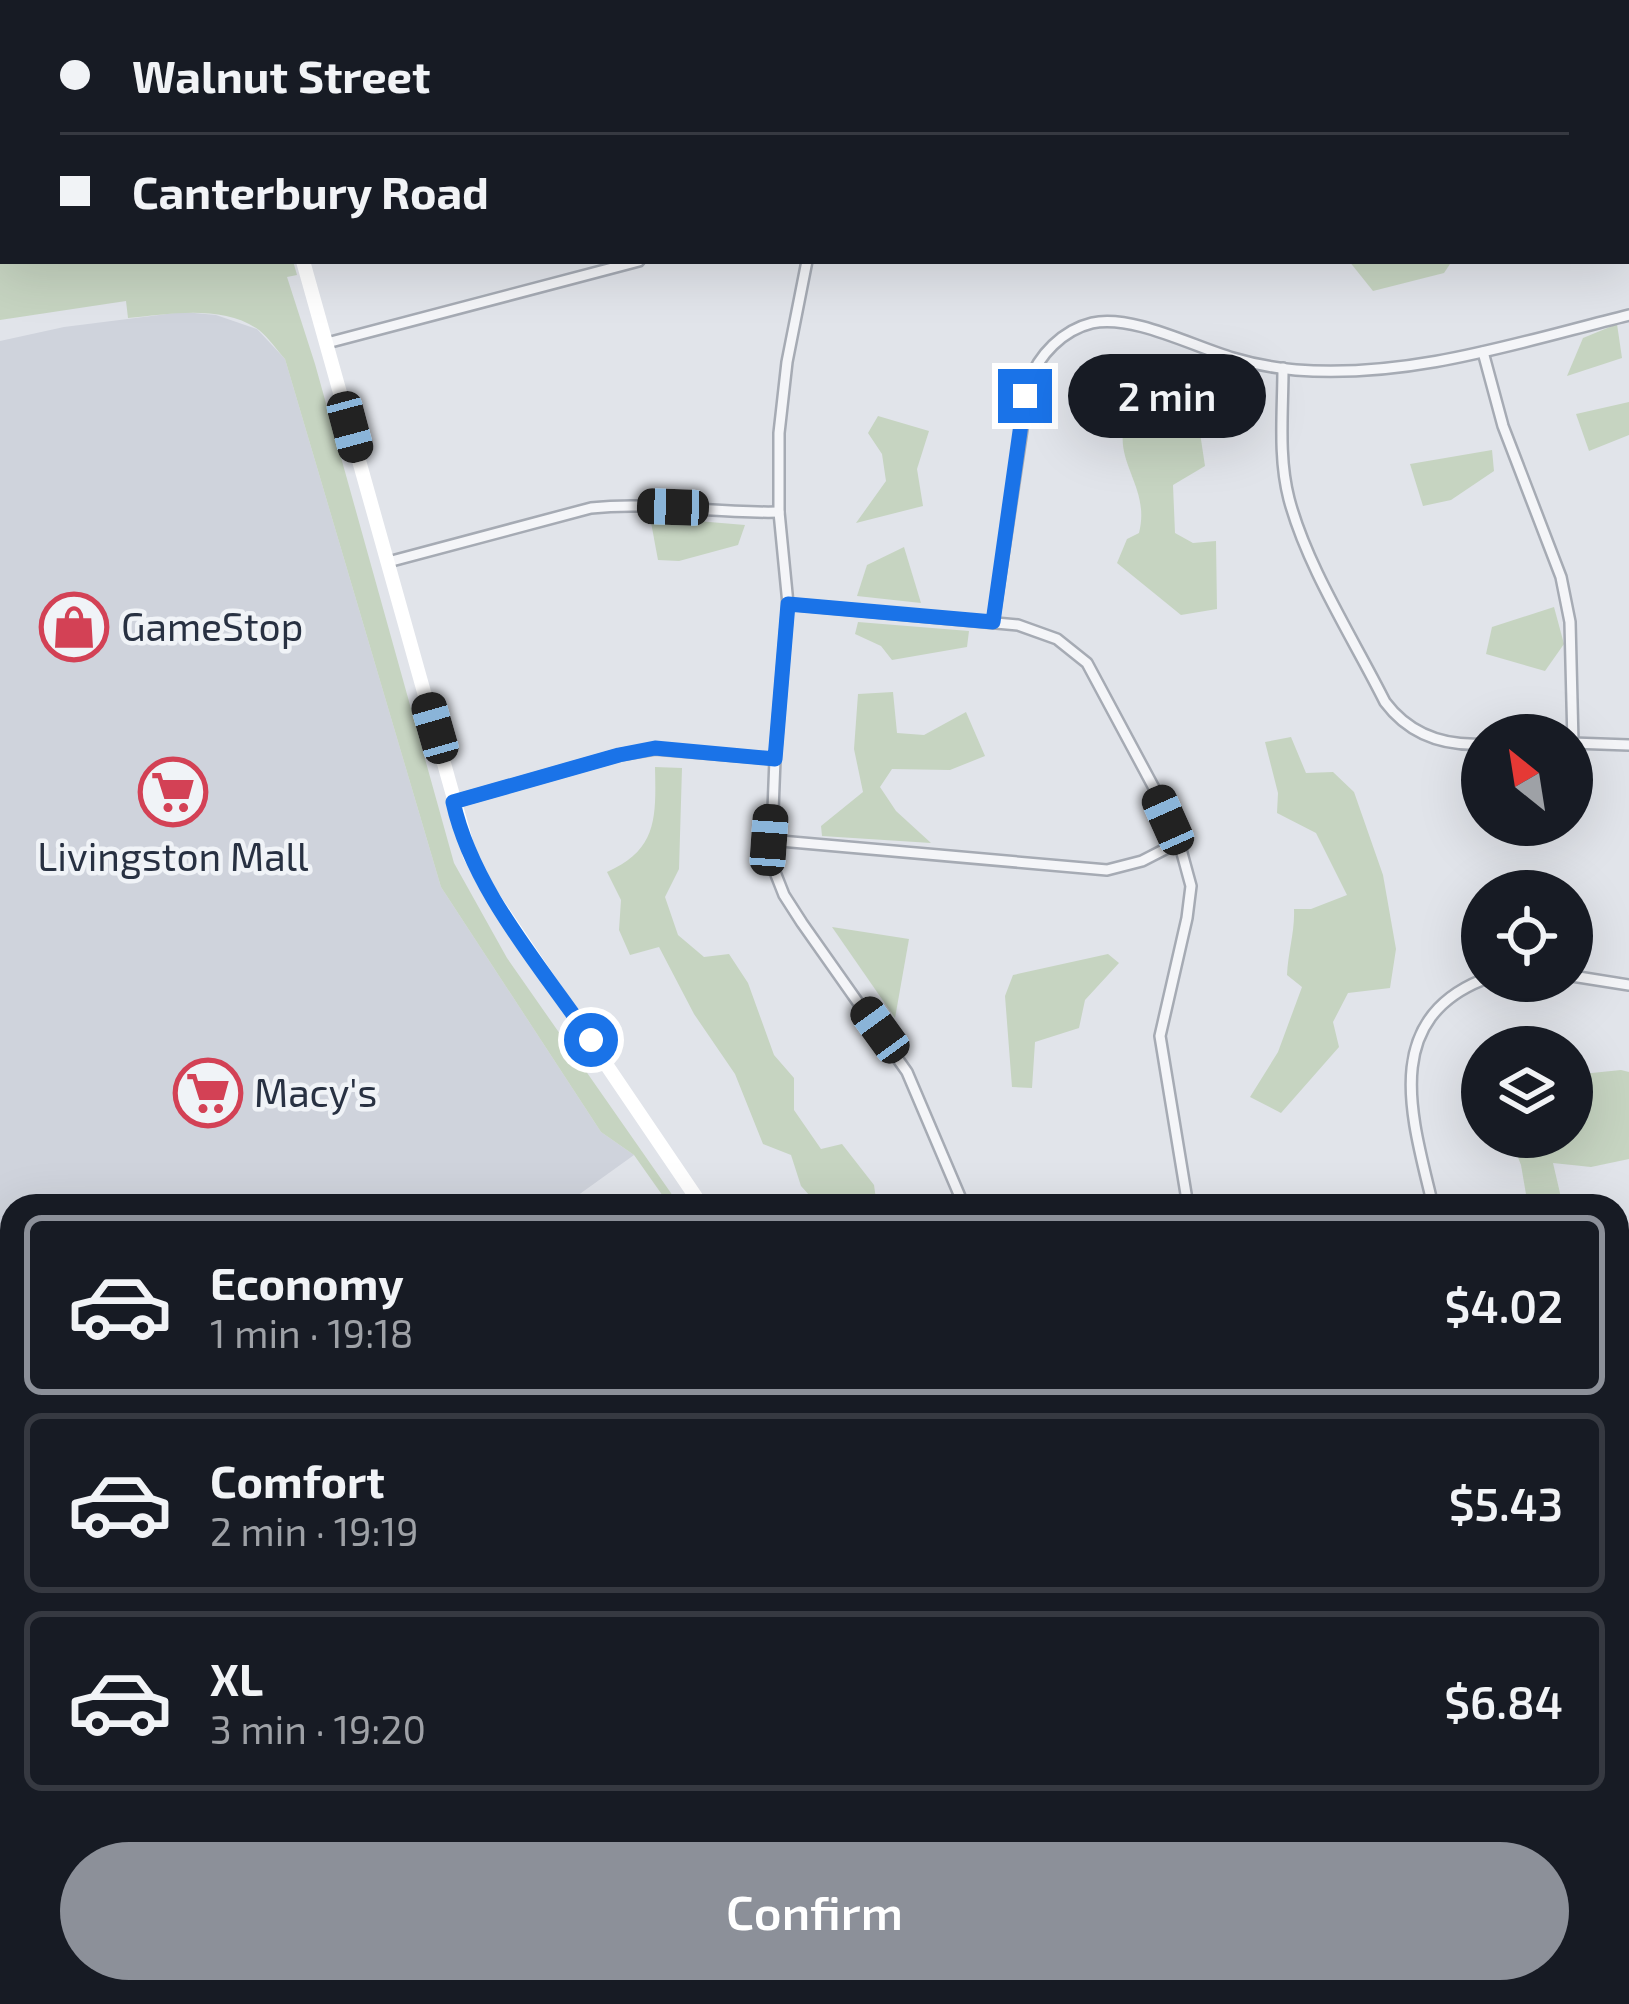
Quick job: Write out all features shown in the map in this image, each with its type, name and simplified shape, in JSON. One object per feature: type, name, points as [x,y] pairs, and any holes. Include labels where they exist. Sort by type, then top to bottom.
[{"type":"street","points":[[304,264],[470,856],[488,890],[694,1194]]},
{"type":"street","points":[[327,343],[628,264]]},
{"type":"street","points":[[806,264],[779,433],[778,512],[788,604],[771,862],[784,895],[907,1072],[959,1194]]},
{"type":"street","points":[[993,622],[1025,396],[1036,366],[1051,347],[1090,323],[1120,323],[1283,368],[1342,373],[1483,352],[1629,316]]},
{"type":"street","points":[[1483,352],[1503,426],[1561,577],[1570,622],[1572,714]]},
{"type":"street","points":[[1283,368],[1282,459],[1298,529],[1384,702],[1400,722],[1425,736],[1461,743]]},
{"type":"street","points":[[388,562],[591,508],[620,505],[778,512]]},
{"type":"street","points":[[788,604],[993,622],[1040,631],[1087,663],[1179,842],[1191,886],[1160,1042],[1186,1194]]},
{"type":"street","points":[[1593,744],[1629,745]]},
{"type":"street","points":[[453,802],[655,748],[775,759]]},
{"type":"street","points":[[769,840],[1108,870],[1142,861],[1179,842]]},
{"type":"street","points":[[1593,979],[1629,985]]},
{"type":"street","points":[[1430,1194],[1409,1099],[1411,1062],[1432,1018],[1461,991]]},
{"type":"shaded area","name":"Livingston Mall","points":[[183,312],[216,315],[257,329],[285,359],[441,887],[601,1132],[634,1155],[580,1194],[0,1194],[0,341],[64,327]]},
{"type":"green space","points":[[0,264],[294,264],[297,275],[287,277],[454,863],[507,958],[672,1194],[662,1194],[634,1155],[601,1132],[441,887],[285,359],[245,322],[195,313],[128,318],[126,301],[0,320]]},
{"type":"green space","points":[[1351,264],[1450,264],[1444,273],[1373,291]]},
{"type":"green space","points":[[1617,324],[1622,358],[1567,376],[1583,338]]},
{"type":"green space","points":[[1629,402],[1629,435],[1589,451],[1576,414]]},
{"type":"green space","points":[[1131,408],[1164,418],[1197,413],[1205,466],[1173,485],[1175,533],[1193,543],[1216,541],[1217,609],[1181,615],[1117,563],[1127,539],[1139,533],[1141,515],[1123,441]]},
{"type":"green space","points":[[878,416],[929,431],[917,469],[923,506],[856,523],[886,481],[882,454],[868,433]]},
{"type":"green space","points":[[1492,450],[1494,471],[1451,500],[1423,506],[1410,464]]},
{"type":"green space","points":[[650,517],[745,525],[738,545],[679,561],[658,560]]},
{"type":"green space","points":[[904,547],[921,603],[857,596],[867,565]]},
{"type":"green space","points":[[1554,607],[1564,644],[1545,671],[1486,654],[1492,627]]},
{"type":"green space","points":[[858,622],[969,631],[967,647],[892,660],[881,646],[855,634]]},
{"type":"green space","points":[[893,692],[897,733],[924,735],[966,712],[985,756],[950,770],[892,769],[880,787],[896,811],[931,843],[822,836],[821,826],[863,792],[854,749],[858,694]]},
{"type":"green space","points":[[1291,737],[1306,773],[1333,772],[1354,792],[1383,875],[1396,949],[1390,988],[1348,993],[1333,1022],[1339,1047],[1281,1113],[1250,1097],[1278,1052],[1302,987],[1287,975],[1294,909],[1311,909],[1347,895],[1316,833],[1277,813],[1278,793],[1265,742]]},
{"type":"green space","points":[[655,767],[682,768],[679,869],[665,897],[678,935],[704,957],[729,954],[748,983],[774,1055],[794,1078],[794,1110],[821,1149],[842,1144],[874,1185],[875,1194],[808,1194],[791,1155],[763,1144],[735,1074],[694,1014],[659,947],[630,955],[619,930],[621,900],[607,872],[645,842],[655,801]]},
{"type":"green space","points":[[832,927],[909,939],[895,1018]]},
{"type":"green space","points":[[1108,954],[1119,963],[1085,1000],[1079,1028],[1035,1042],[1032,1088],[1012,1087],[1005,996],[1013,975]]},
{"type":"green space","points":[[1629,1072],[1629,1159],[1591,1167],[1553,1163],[1560,1194],[1526,1194],[1518,1158],[1593,1158],[1593,1073]]},
{"type":"place","name":"GameStop","points":[[74,627]]},
{"type":"place","name":"Livingston Mall","points":[[173,792]]},
{"type":"place","name":"Macy's","points":[[208,1093]]},
{"type":"route","points":[[591,1040],[488,890],[470,856],[453,802],[655,748],[775,759],[788,604],[993,622],[1025,396]]}]
